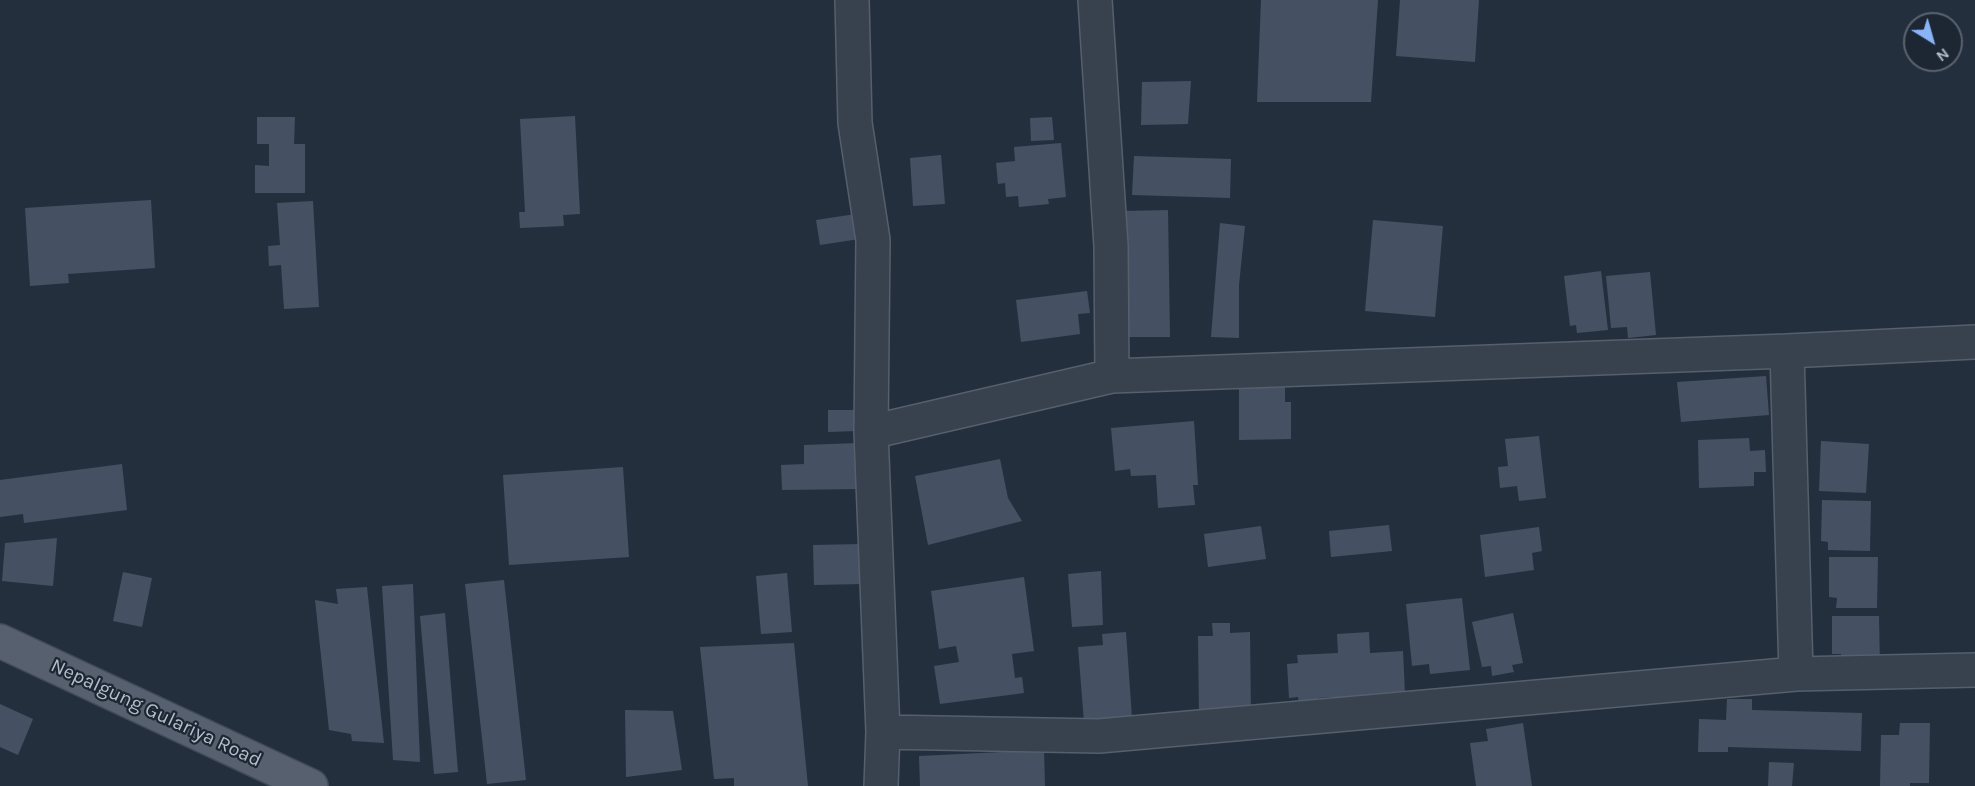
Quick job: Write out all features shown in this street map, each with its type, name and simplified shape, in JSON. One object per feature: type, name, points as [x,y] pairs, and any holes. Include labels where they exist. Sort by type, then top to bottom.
[{"type":"main road","name":"Nepalgung Gulariya Road","points":[[0,641],[311,786]]},
{"type":"street","points":[[852,0],[855,123],[873,240],[871,432],[883,732],[880,786]]},
{"type":"street","points":[[1095,0],[1111,246],[1112,376]]},
{"type":"street","points":[[871,432],[1112,376],[1975,342]]},
{"type":"street","points":[[1787,351],[1796,674]]},
{"type":"street","points":[[883,732],[1099,736],[1796,674],[1975,670]]},
{"type":"building","points":[[1261,0],[1378,0],[1371,102],[1257,102]]},
{"type":"building","points":[[1400,0],[1479,0],[1475,62],[1396,56]]},
{"type":"building","points":[[1191,81],[1188,124],[1141,125],[1142,82]]},
{"type":"building","points":[[575,116],[580,214],[563,215],[564,226],[520,228],[519,212],[525,212],[520,119]]},
{"type":"building","points":[[257,117],[295,117],[294,144],[305,144],[305,193],[255,193],[255,165],[269,166],[269,144],[257,144]]},
{"type":"building","points":[[1052,117],[1054,140],[1031,141],[1030,118]]},
{"type":"building","points":[[1061,143],[1066,197],[1048,199],[1049,204],[1019,207],[1018,196],[1006,197],[1005,183],[998,184],[996,163],[1015,161],[1014,147]]},
{"type":"building","points":[[941,155],[945,204],[913,206],[910,158]]},
{"type":"building","points":[[1134,156],[1231,159],[1230,198],[1132,195]]},
{"type":"building","points":[[151,200],[155,268],[68,274],[69,283],[30,286],[25,208]]},
{"type":"building","points":[[313,201],[319,307],[284,309],[281,265],[269,266],[268,246],[280,245],[277,203]]},
{"type":"building","points":[[1168,210],[1170,337],[1125,337],[1123,211]]},
{"type":"building","points":[[862,213],[866,238],[820,245],[816,220]]},
{"type":"building","points":[[1373,220],[1443,226],[1435,317],[1365,311]]},
{"type":"building","points":[[1220,223],[1245,226],[1239,285],[1239,338],[1211,337]]},
{"type":"building","points":[[1601,271],[1608,330],[1577,333],[1576,325],[1570,326],[1564,276]]},
{"type":"building","points":[[1650,272],[1656,335],[1628,338],[1627,327],[1611,328],[1606,276]]},
{"type":"building","points":[[1087,291],[1090,313],[1078,314],[1080,334],[1021,342],[1016,300]]},
{"type":"building","points":[[1766,376],[1769,415],[1681,422],[1677,382]]},
{"type":"building","points":[[1239,382],[1285,382],[1285,402],[1291,402],[1291,439],[1239,440]]},
{"type":"building","points":[[828,410],[857,410],[857,431],[828,432]]},
{"type":"building","points":[[1194,421],[1198,485],[1193,485],[1195,505],[1158,508],[1156,475],[1131,476],[1130,469],[1115,471],[1111,428]]},
{"type":"building","points":[[1539,436],[1546,498],[1519,501],[1517,486],[1500,488],[1498,467],[1508,466],[1505,439]]},
{"type":"building","points":[[1749,438],[1750,451],[1765,450],[1766,472],[1754,472],[1754,486],[1699,488],[1698,440]]},
{"type":"building","points":[[1821,441],[1869,444],[1866,493],[1819,491]]},
{"type":"building","points":[[858,443],[860,489],[782,490],[781,465],[804,464],[804,445]]},
{"type":"building","points":[[1000,459],[1008,498],[1022,521],[928,545],[915,476]]},
{"type":"building","points":[[122,464],[127,510],[24,523],[23,514],[0,517],[0,480]]},
{"type":"building","points":[[623,467],[629,557],[509,565],[503,475]]},
{"type":"building","points":[[1822,500],[1871,501],[1870,551],[1828,550],[1828,542],[1821,541]]},
{"type":"building","points":[[1389,525],[1392,551],[1331,557],[1329,531]]},
{"type":"building","points":[[1261,526],[1266,559],[1208,567],[1204,534]]},
{"type":"building","points":[[1539,527],[1542,551],[1532,553],[1534,570],[1485,577],[1480,535]]},
{"type":"building","points":[[57,538],[53,586],[2,581],[5,543]]},
{"type":"building","points":[[862,544],[863,584],[814,585],[813,545]]},
{"type":"building","points":[[1829,557],[1878,557],[1877,608],[1836,608],[1837,598],[1829,597]]},
{"type":"building","points":[[1101,571],[1103,625],[1072,627],[1068,574]]},
{"type":"building","points":[[123,572],[152,578],[142,627],[113,621]]},
{"type":"building","points":[[787,573],[792,632],[761,634],[756,576]]},
{"type":"building","points":[[1024,577],[1034,651],[1012,654],[1015,678],[1022,677],[1024,693],[940,704],[934,666],[959,662],[956,646],[939,649],[931,591]]},
{"type":"building","points":[[504,580],[526,780],[487,784],[465,584]]},
{"type":"building","points":[[413,584],[420,762],[393,760],[382,586]]},
{"type":"building","points":[[367,587],[384,743],[352,741],[351,734],[329,730],[315,600],[338,604],[336,589]]},
{"type":"building","points":[[1462,598],[1470,670],[1430,674],[1429,664],[1412,666],[1406,604]]},
{"type":"building","points":[[445,613],[458,772],[434,774],[420,616]]},
{"type":"building","points":[[1513,613],[1523,663],[1512,665],[1514,672],[1492,676],[1491,666],[1482,667],[1472,622]]},
{"type":"building","points":[[1832,616],[1879,616],[1880,668],[1841,669],[1841,654],[1832,654]]},
{"type":"building","points":[[1212,623],[1230,623],[1230,633],[1250,632],[1251,716],[1199,717],[1198,636],[1213,636]]},
{"type":"building","points":[[1126,632],[1132,718],[1084,722],[1078,647],[1103,645],[1102,634]]},
{"type":"building","points":[[1369,632],[1370,653],[1403,651],[1405,693],[1372,694],[1373,705],[1335,706],[1334,697],[1318,698],[1319,704],[1299,705],[1298,697],[1289,698],[1287,664],[1298,663],[1297,655],[1338,653],[1337,634]]},
{"type":"building","points":[[794,643],[808,786],[734,786],[734,778],[714,779],[700,647]]},
{"type":"building","points":[[1727,699],[1752,699],[1752,710],[1862,713],[1861,751],[1728,747],[1728,752],[1698,752],[1699,719],[1726,720]]},
{"type":"building","points":[[0,704],[33,719],[18,755],[0,747]]},
{"type":"building","points":[[625,710],[673,711],[682,770],[626,777]]},
{"type":"building","points":[[1523,723],[1532,786],[1476,786],[1470,743],[1488,741],[1486,729]]},
{"type":"building","points":[[1900,723],[1930,723],[1929,783],[1910,783],[1910,786],[1880,786],[1881,735],[1899,735]]},
{"type":"building","points":[[1044,750],[1045,786],[920,786],[919,756]]},
{"type":"building","points":[[1769,762],[1794,763],[1792,786],[1768,786]]}]
